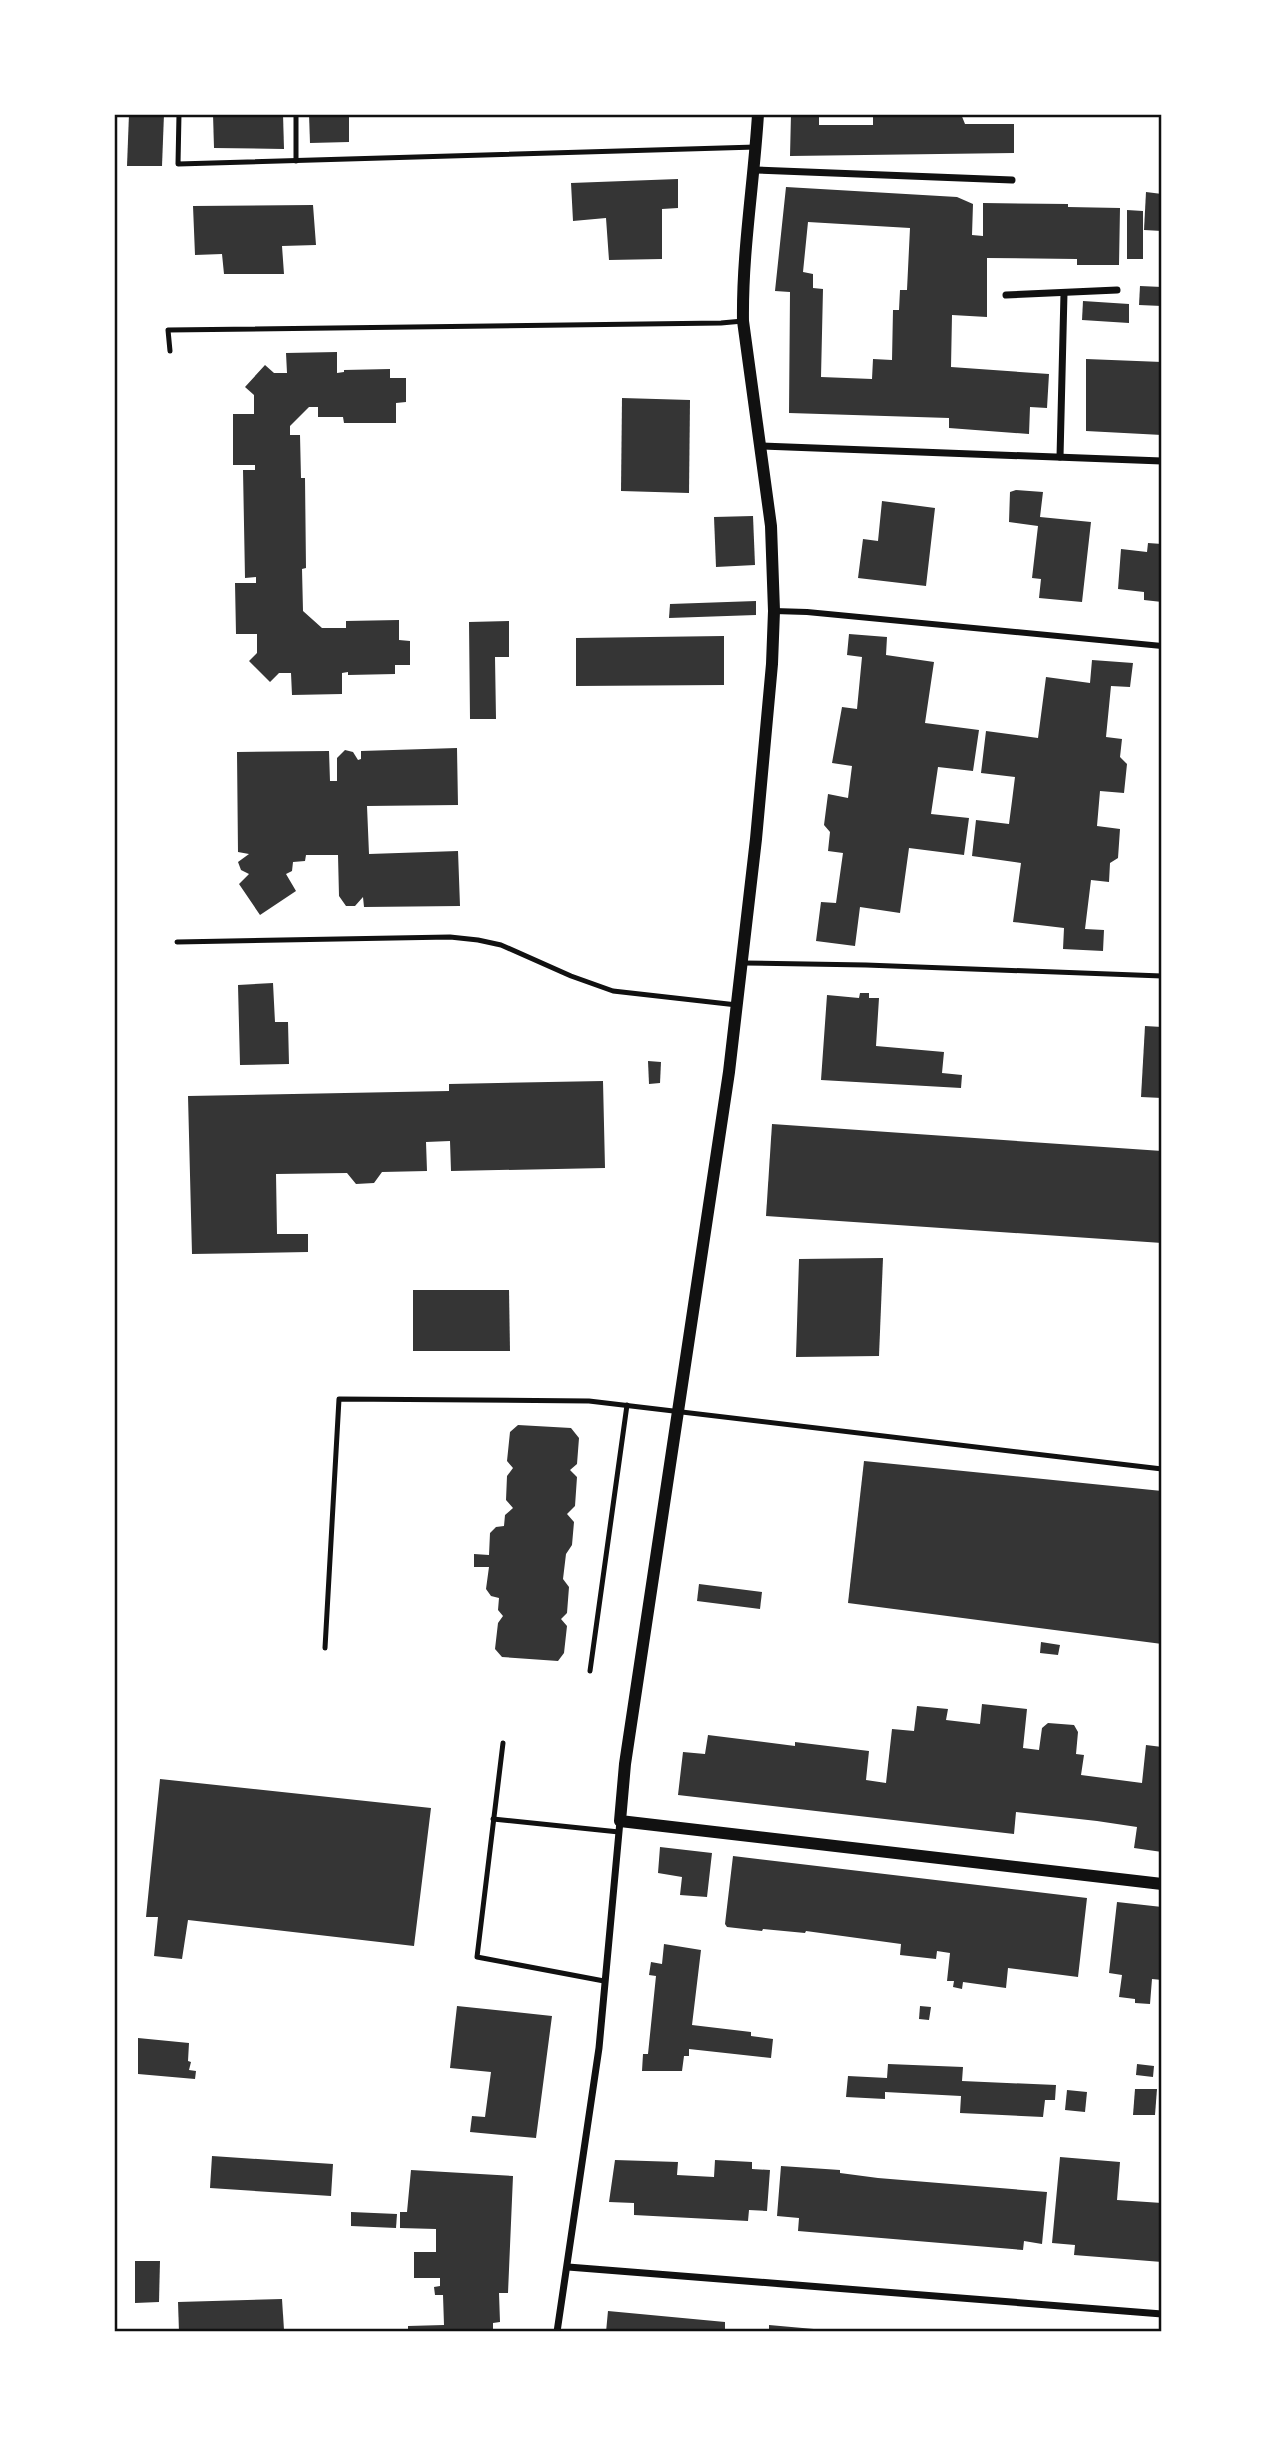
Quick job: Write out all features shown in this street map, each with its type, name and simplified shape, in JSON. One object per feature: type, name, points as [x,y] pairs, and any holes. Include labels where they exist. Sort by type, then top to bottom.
[{"type":"street","points":[[557,2332],[598,2058],[625,1764],[708,1226],[737,1005],[771,677],[774,611],[771,526],[743,321],[758,114]]},
{"type":"street","points":[[755,170],[1013,180]]},
{"type":"street","points":[[1006,295],[1118,290]]},
{"type":"street","points":[[1059,457],[1064,292]]},
{"type":"street","points":[[760,446],[1162,461]]},
{"type":"street","points":[[774,611],[1162,646]]},
{"type":"street","points":[[620,1826],[1162,1884]]},
{"type":"street","points":[[568,2267],[1162,2314]]},
{"type":"lane","points":[[179,114],[178,164],[756,147]]},
{"type":"lane","points":[[296,114],[296,161]]},
{"type":"lane","points":[[170,351],[168,330],[743,321]]},
{"type":"lane","points":[[177,942],[450,937],[478,940],[501,945],[613,991],[737,1005]]},
{"type":"lane","points":[[741,962],[1162,976]]},
{"type":"lane","points":[[325,1648],[339,1399],[553,1399],[627,1405],[1162,1469]]},
{"type":"lane","points":[[590,1671],[627,1405]]},
{"type":"lane","points":[[503,1743],[477,1957],[604,1981]]},
{"type":"lane","points":[[493,1819],[620,1826]]},
{"type":"building","points":[[129,114],[164,114],[162,166],[127,166]]},
{"type":"building","points":[[213,114],[283,114],[284,149],[214,148]]},
{"type":"building","points":[[309,114],[349,114],[349,142],[310,143]]},
{"type":"building","points":[[791,114],[819,114],[819,125],[873,125],[873,114],[961,114],[965,124],[1014,124],[1014,153],[790,156]]},
{"type":"building","points":[[678,179],[678,208],[662,209],[662,259],[609,260],[606,218],[573,221],[571,183]]},
{"type":"building","points":[[786,187],[957,197],[973,204],[972,235],[983,236],[983,203],[1068,204],[1068,207],[1120,208],[1119,265],[1077,265],[1077,259],[987,258],[987,317],[952,315],[951,367],[1049,374],[1047,408],[1030,407],[1029,434],[949,428],[949,418],[789,413],[790,292],[775,291]],"holes":[[[808,222],[910,228],[907,290],[900,290],[899,310],[893,310],[892,360],[873,359],[872,379],[821,377],[823,289],[813,288],[813,274],[803,272]]]},
{"type":"building","points":[[1146,192],[1162,194],[1162,231],[1144,230]]},
{"type":"building","points":[[313,205],[316,245],[282,246],[284,274],[224,274],[222,254],[195,255],[193,206]]},
{"type":"building","points":[[1127,210],[1143,211],[1143,259],[1127,259]]},
{"type":"building","points":[[1140,286],[1162,287],[1162,306],[1139,305]]},
{"type":"building","points":[[1083,301],[1129,304],[1129,323],[1082,320]]},
{"type":"building","points":[[337,352],[337,373],[344,370],[390,369],[390,378],[406,378],[406,402],[396,403],[396,423],[344,423],[343,417],[318,417],[318,407],[309,407],[290,426],[290,435],[300,435],[301,478],[305,478],[306,568],[302,569],[303,611],[322,628],[346,628],[346,621],[399,620],[399,640],[410,641],[410,665],[395,665],[395,674],[342,673],[342,694],[292,695],[291,673],[279,673],[270,682],[249,661],[257,653],[257,634],[236,634],[235,583],[256,583],[256,577],[245,578],[243,470],[255,470],[255,465],[233,465],[233,414],[254,414],[254,395],[245,387],[265,365],[274,373],[287,373],[286,353]]},
{"type":"building","points":[[1086,359],[1162,362],[1162,435],[1086,431]]},
{"type":"building","points":[[622,398],[690,400],[689,493],[621,491]]},
{"type":"building","points":[[1010,492],[1043,492],[1040,517],[1091,522],[1082,602],[1039,598],[1041,579],[1032,578],[1038,526],[1009,522]]},
{"type":"building","points":[[882,501],[935,508],[926,586],[858,578],[863,539],[878,541]]},
{"type":"building","points":[[753,516],[755,565],[716,567],[714,517]]},
{"type":"building","points":[[1148,543],[1162,544],[1162,602],[1144,600],[1144,592],[1118,589],[1121,549],[1147,552]]},
{"type":"building","points":[[756,601],[756,615],[669,618],[670,604]]},
{"type":"building","points":[[509,621],[509,657],[495,657],[496,719],[470,719],[469,622]]},
{"type":"building","points":[[849,634],[887,637],[886,655],[934,662],[925,723],[979,730],[973,771],[938,767],[931,814],[969,818],[964,855],[909,848],[900,913],[860,907],[855,946],[816,941],[821,902],[836,903],[843,853],[828,851],[830,832],[824,825],[828,794],[848,798],[852,766],[832,763],[842,707],[857,709],[862,657],[847,655]]},
{"type":"building","points":[[724,636],[724,685],[576,686],[576,638]]},
{"type":"building","points":[[1092,660],[1133,663],[1130,687],[1111,686],[1106,737],[1122,739],[1120,757],[1127,764],[1124,793],[1100,791],[1097,826],[1120,829],[1118,858],[1110,863],[1109,882],[1091,880],[1085,929],[1104,930],[1103,951],[1063,949],[1064,928],[1013,922],[1021,863],[972,856],[976,820],[1009,824],[1015,777],[981,773],[986,731],[1038,738],[1046,677],[1090,683]]},
{"type":"building","points":[[457,748],[458,805],[367,806],[369,854],[458,851],[460,906],[364,907],[363,897],[355,906],[346,906],[339,896],[338,855],[306,855],[305,861],[293,862],[292,871],[286,874],[296,891],[260,915],[239,884],[249,874],[241,870],[238,862],[249,854],[238,852],[237,752],[329,751],[330,781],[337,781],[337,758],[345,750],[353,752],[358,760],[361,759],[361,751]]},
{"type":"building","points":[[273,983],[275,1022],[288,1022],[289,1064],[240,1065],[238,985]]},
{"type":"building","points":[[860,993],[869,993],[869,998],[879,998],[876,1046],[944,1052],[942,1073],[962,1075],[961,1088],[821,1080],[827,995],[859,998]]},
{"type":"building","points":[[1145,1026],[1162,1027],[1162,1098],[1141,1097]]},
{"type":"building","points":[[648,1061],[661,1062],[660,1083],[649,1084]]},
{"type":"building","points":[[603,1081],[605,1168],[451,1171],[450,1141],[426,1142],[427,1171],[382,1172],[374,1183],[356,1184],[347,1173],[276,1174],[277,1234],[308,1234],[308,1252],[192,1254],[188,1096],[449,1091],[449,1084]]},
{"type":"building","points":[[772,1124],[1162,1151],[1162,1243],[766,1216]]},
{"type":"building","points":[[883,1258],[879,1356],[796,1357],[799,1259]]},
{"type":"building","points":[[413,1290],[509,1290],[510,1351],[413,1351]]},
{"type":"building","points":[[518,1425],[571,1428],[579,1438],[577,1464],[570,1470],[577,1477],[575,1506],[567,1514],[574,1522],[572,1545],[566,1554],[563,1579],[569,1587],[567,1613],[561,1619],[567,1626],[564,1653],[558,1661],[502,1657],[495,1649],[498,1623],[503,1616],[498,1610],[499,1598],[491,1596],[486,1589],[489,1567],[474,1567],[474,1554],[489,1555],[490,1533],[496,1527],[504,1526],[505,1515],[513,1508],[506,1500],[507,1476],[513,1468],[507,1461],[510,1432]]},
{"type":"building","points":[[864,1461],[1162,1491],[1162,1644],[848,1603]]},
{"type":"building","points":[[699,1584],[762,1592],[760,1609],[697,1601]]},
{"type":"building","points":[[1041,1642],[1060,1645],[1058,1655],[1040,1653]]},
{"type":"building","points":[[982,1704],[1027,1709],[1023,1748],[1039,1750],[1042,1728],[1048,1723],[1074,1725],[1078,1732],[1076,1754],[1084,1755],[1081,1775],[1142,1783],[1146,1745],[1162,1747],[1162,1852],[1134,1848],[1137,1827],[1097,1821],[1016,1812],[1014,1834],[678,1795],[683,1752],[705,1754],[708,1735],[795,1746],[795,1742],[869,1751],[866,1780],[886,1783],[892,1729],[914,1731],[917,1706],[948,1709],[946,1720],[980,1724]]},
{"type":"building","points":[[160,1779],[431,1808],[414,1946],[188,1920],[182,1959],[154,1956],[158,1917],[146,1917]]},
{"type":"building","points":[[660,1847],[712,1853],[707,1897],[680,1895],[682,1877],[658,1873]]},
{"type":"building","points":[[733,1856],[1087,1898],[1078,1977],[1008,1968],[1006,1988],[963,1982],[962,1989],[953,1987],[954,1981],[947,1981],[950,1953],[937,1951],[936,1959],[900,1955],[901,1944],[806,1931],[762,1931],[727,1927],[725,1924]]},
{"type":"building","points":[[1117,1902],[1162,1907],[1162,1980],[1152,1979],[1150,2004],[1135,2003],[1135,1999],[1119,1997],[1122,1975],[1109,1973]]},
{"type":"building","points":[[664,1944],[701,1950],[692,2025],[751,2032],[751,2036],[773,2039],[771,2058],[689,2049],[689,2056],[684,2056],[682,2071],[642,2071],[643,2054],[648,2054],[656,1976],[649,1975],[651,1962],[662,1964]]},
{"type":"building","points":[[457,2006],[552,2016],[536,2138],[470,2132],[472,2116],[485,2117],[491,2072],[450,2068]]},
{"type":"building","points":[[920,2006],[931,2007],[929,2020],[919,2019]]},
{"type":"building","points":[[138,2038],[189,2043],[189,2070],[196,2071],[195,2079],[138,2074]]},
{"type":"building","points":[[888,2064],[963,2067],[962,2081],[1056,2085],[1055,2100],[1045,2100],[1043,2117],[960,2113],[961,2096],[885,2092],[885,2099],[846,2097],[848,2076],[887,2078]]},
{"type":"building","points":[[1137,2064],[1154,2066],[1153,2077],[1136,2075]]},
{"type":"building","points":[[1135,2089],[1157,2089],[1155,2115],[1133,2115]]},
{"type":"building","points":[[1067,2090],[1087,2092],[1085,2112],[1065,2110]]},
{"type":"building","points":[[212,2156],[333,2164],[331,2196],[210,2188]]},
{"type":"building","points":[[1060,2157],[1120,2162],[1117,2200],[1162,2203],[1162,2262],[1074,2255],[1075,2245],[1052,2243]]},
{"type":"building","points":[[615,2160],[678,2162],[677,2175],[714,2177],[715,2160],[752,2162],[752,2169],[770,2170],[767,2211],[749,2210],[748,2221],[634,2215],[634,2203],[609,2202]]},
{"type":"building","points":[[781,2166],[840,2170],[840,2173],[878,2178],[1047,2192],[1042,2244],[1024,2241],[1023,2250],[798,2231],[799,2218],[777,2216]]},
{"type":"building","points":[[411,2170],[513,2176],[508,2293],[499,2293],[500,2322],[493,2323],[493,2332],[408,2332],[408,2326],[444,2325],[443,2295],[435,2295],[434,2287],[440,2286],[440,2278],[414,2278],[414,2252],[436,2252],[436,2229],[400,2228],[400,2212],[407,2212]]},
{"type":"building","points":[[351,2212],[397,2214],[396,2228],[351,2226]]},
{"type":"building","points":[[135,2261],[160,2261],[159,2302],[135,2303]]},
{"type":"building","points":[[282,2299],[284,2330],[179,2332],[178,2302]]},
{"type":"building","points":[[608,2311],[725,2322],[725,2332],[606,2332]]},
{"type":"building","points":[[769,2325],[825,2330],[825,2332],[769,2332]]}]
